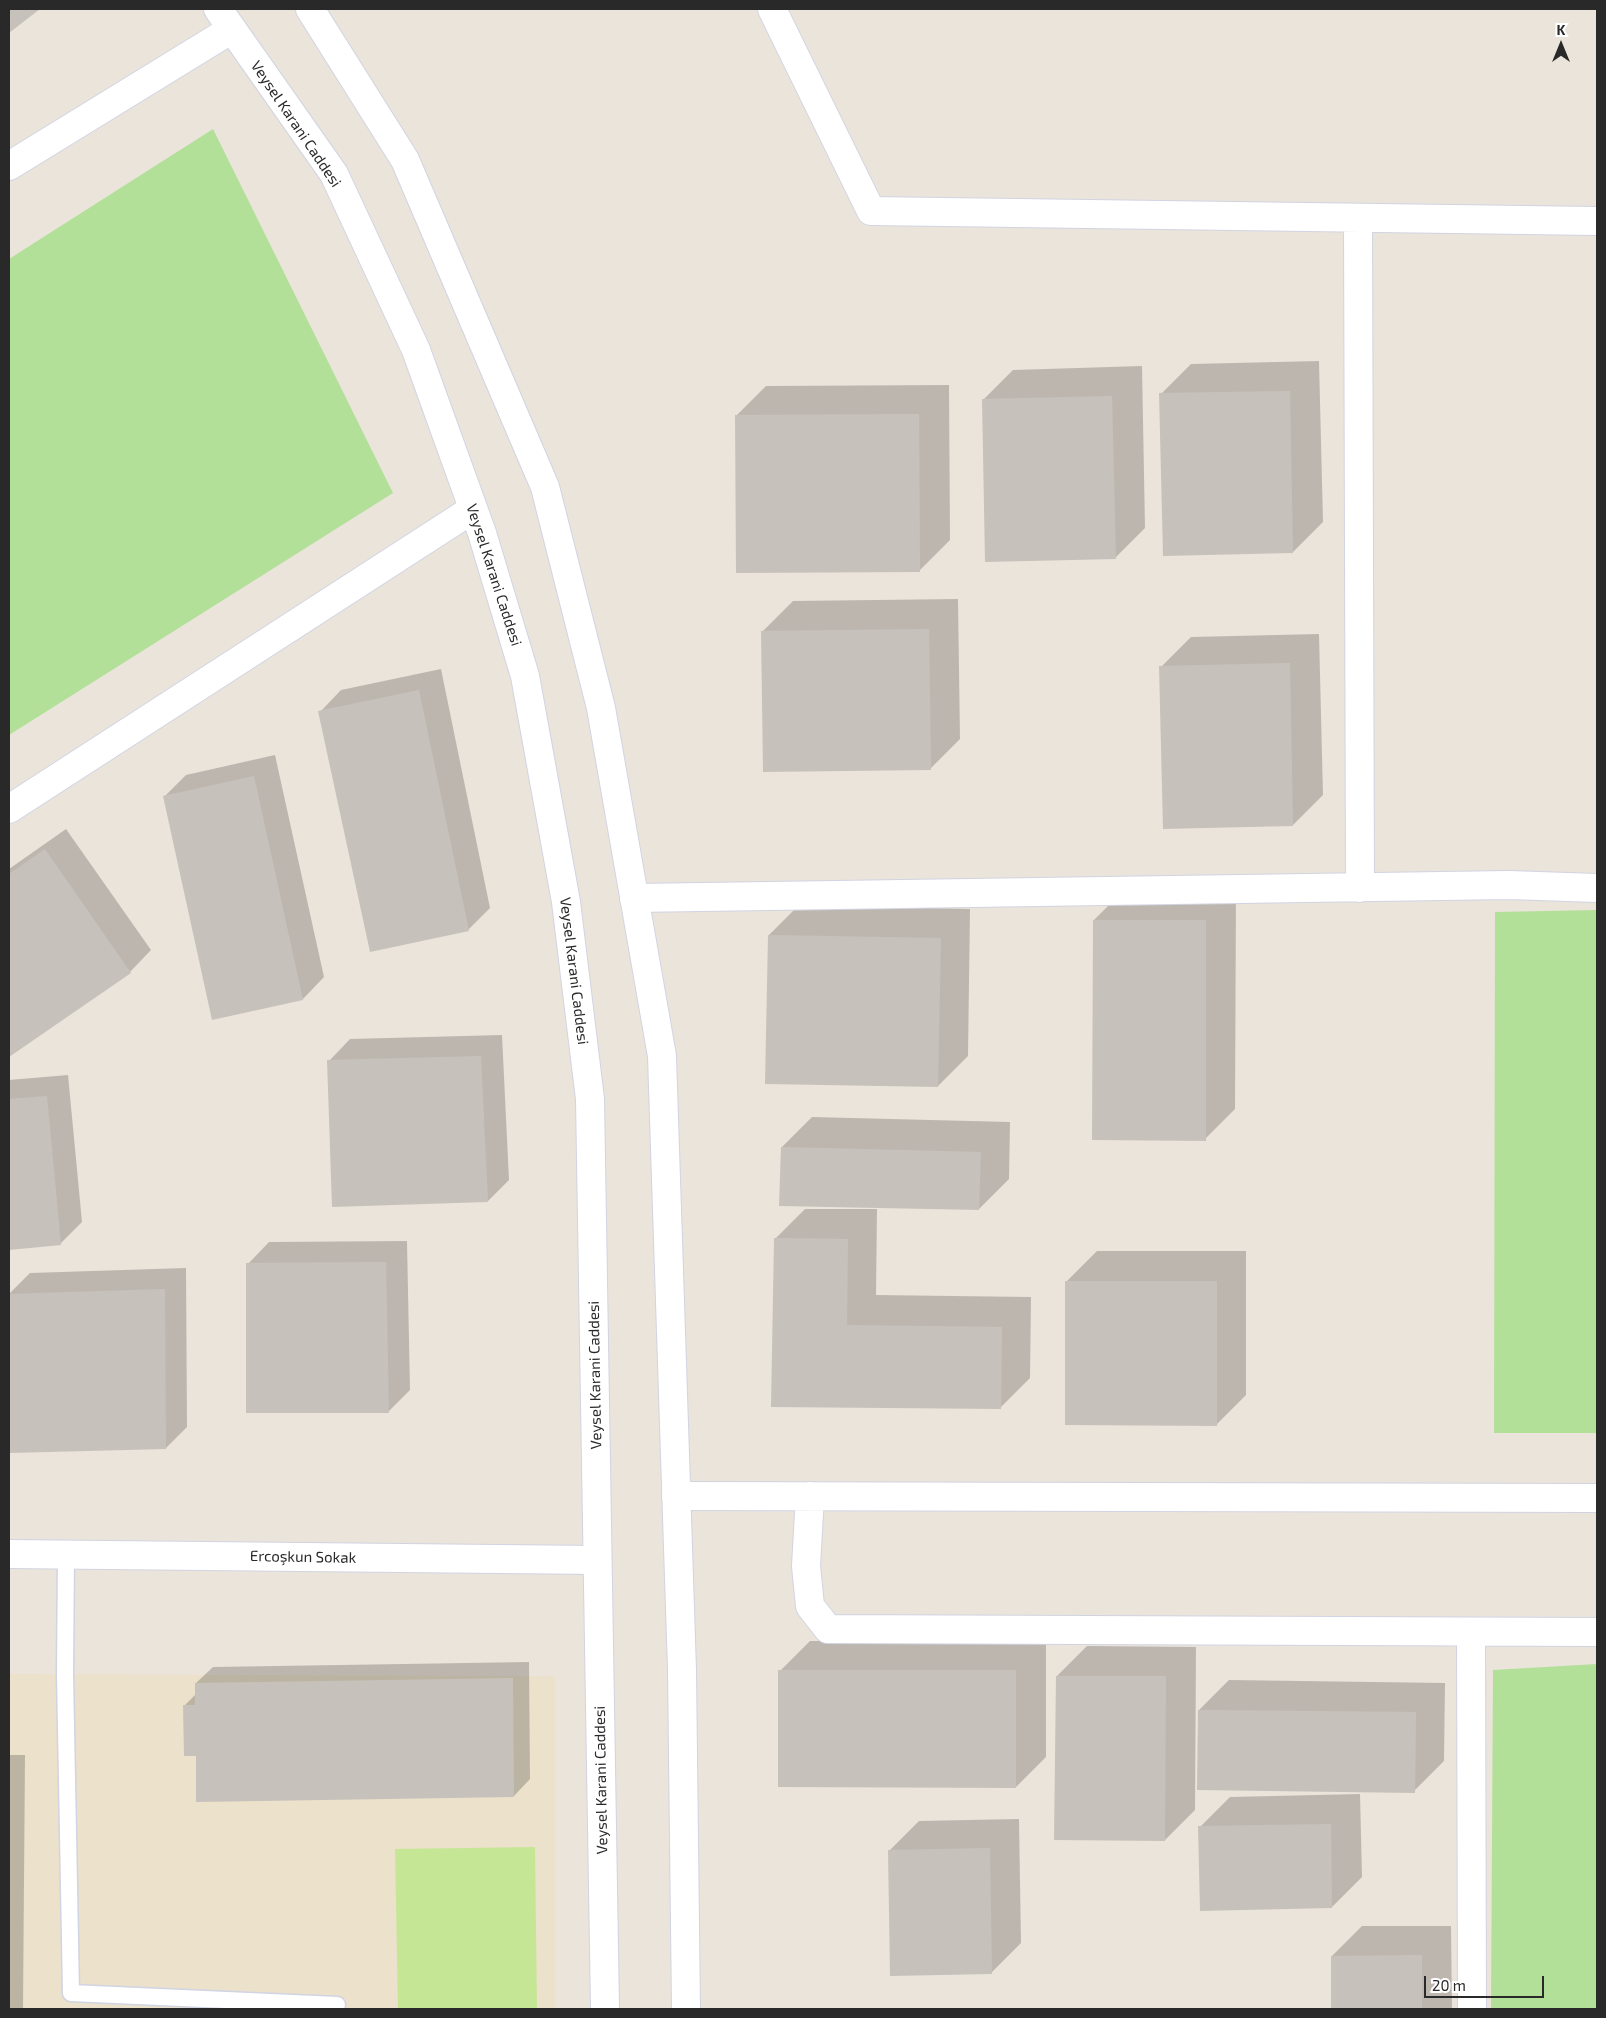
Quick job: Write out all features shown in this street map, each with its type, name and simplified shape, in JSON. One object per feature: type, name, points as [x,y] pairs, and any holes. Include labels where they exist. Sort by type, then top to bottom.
[{"type":"street","points":[[310,9],[405,160],[546,488],[601,708],[662,1056],[682,1670],[686,2009]]},
{"type":"street","points":[[772,9],[871,211],[1597,221]]},
{"type":"street","points":[[9,166],[225,19]]},
{"type":"street","name":"Veysel Karani Caddesi","points":[[225,19],[334,174],[416,350],[474,509],[526,676],[566,902],[589,1089],[605,2009]]},
{"type":"street","points":[[1358,218],[1360,888]]},
{"type":"street","points":[[9,809],[474,509]]},
{"type":"street","points":[[634,898],[1509,885],[1597,888]]},
{"type":"street","points":[[676,1496],[1597,1498]]},
{"type":"street","points":[[810,1496],[806,1566],[810,1606],[828,1629],[1597,1632]]},
{"type":"street","name":"Ercoşkun Sokak","points":[[9,1554],[598,1560]]},
{"type":"street","points":[[1470,1632],[1472,2009]]},
{"type":"lane","points":[[66,1554],[65,1674],[71,1993],[337,2005]]},
{"type":"shaded area","points":[[9,1674],[555,1676],[555,2009],[9,2009]]},
{"type":"green space","points":[[213,129],[393,493],[9,735],[9,259]]},
{"type":"green space","points":[[1597,910],[1597,1433],[1494,1433],[1495,912]]},
{"type":"green space","points":[[1597,1664],[1597,2009],[1491,2009],[1493,1670]]},
{"type":"green space","points":[[535,1847],[537,2009],[398,2009],[395,1849]]},
{"type":"building","points":[[9,9],[40,9],[9,33]]},
{"type":"building","points":[[1290,391],[1293,553],[1163,556],[1159,393]]},
{"type":"building","points":[[1112,396],[1116,559],[985,562],[982,399]]},
{"type":"building","points":[[919,414],[920,572],[736,573],[735,415]]},
{"type":"building","points":[[929,629],[931,770],[763,772],[761,631]]},
{"type":"building","points":[[1290,663],[1293,826],[1163,829],[1159,666]]},
{"type":"building","points":[[419,690],[469,931],[370,952],[318,711]]},
{"type":"building","points":[[254,776],[303,1000],[212,1020],[163,796]]},
{"type":"building","points":[[45,849],[131,973],[9,1057],[9,874]]},
{"type":"building","points":[[1093,920],[1206,920],[1206,1141],[1092,1140]]},
{"type":"building","points":[[768,935],[941,938],[938,1087],[765,1084]]},
{"type":"building","points":[[481,1056],[488,1202],[332,1207],[327,1060]]},
{"type":"building","points":[[47,1096],[61,1245],[9,1250],[9,1099]]},
{"type":"building","points":[[781,1147],[981,1152],[979,1210],[779,1206]]},
{"type":"building","points":[[774,1238],[848,1239],[847,1325],[1002,1327],[1001,1409],[771,1407]]},
{"type":"building","points":[[386,1262],[389,1413],[246,1413],[246,1263]]},
{"type":"building","points":[[1065,1281],[1217,1281],[1217,1426],[1065,1425]]},
{"type":"building","points":[[165,1289],[166,1449],[10,1453],[9,1294]]},
{"type":"building","points":[[778,1670],[1016,1670],[1016,1788],[778,1787]]},
{"type":"building","points":[[1056,1676],[1166,1676],[1165,1841],[1054,1840]]},
{"type":"building","points":[[513,1678],[514,1797],[196,1802],[196,1756],[184,1756],[183,1705],[195,1705],[195,1683]]},
{"type":"building","points":[[1198,1710],[1416,1712],[1415,1793],[1197,1790]]},
{"type":"building","points":[[1331,1824],[1332,1908],[1200,1911],[1198,1826]]},
{"type":"building","points":[[990,1848],[992,1974],[890,1976],[888,1850]]},
{"type":"building","points":[[1422,1955],[1422,2009],[1331,2009],[1331,1956]]}]
